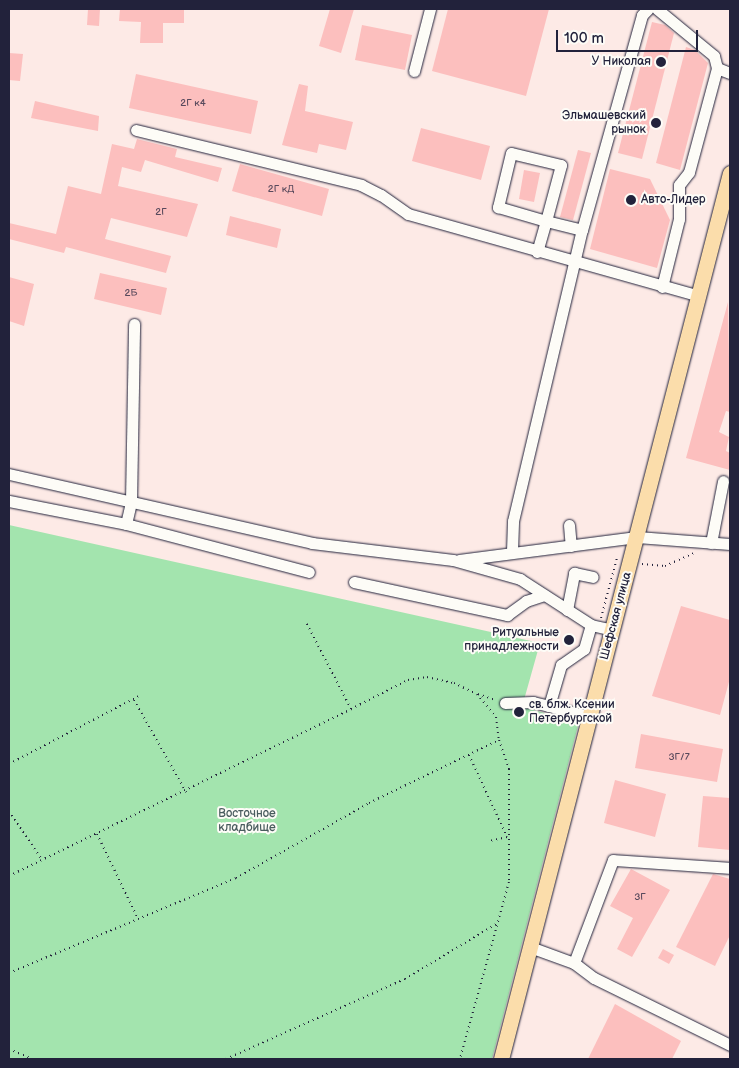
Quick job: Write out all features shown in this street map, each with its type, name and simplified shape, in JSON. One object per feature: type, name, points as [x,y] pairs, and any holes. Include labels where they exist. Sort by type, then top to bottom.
[{"type":"main road","name":"Шефская улица","points":[[501,1059],[590,716],[600,627],[637,537],[692,294],[730,173]]},
{"type":"street","points":[[414,71],[430,9]]},
{"type":"street","points":[[512,551],[513,521],[582,230],[642,15],[648,9]]},
{"type":"street","points":[[656,9],[714,56],[717,68],[689,172],[679,185],[679,219],[662,286]]},
{"type":"street","points":[[717,68],[730,73]]},
{"type":"street","points":[[136,130],[361,185],[381,194],[408,214],[575,263],[692,294]]},
{"type":"street","points":[[537,252],[546,221],[561,165],[511,153],[498,208],[546,221],[582,230]]},
{"type":"street","points":[[126,524],[131,502],[134,324]]},
{"type":"street","points":[[9,474],[312,543],[453,560],[520,579],[567,610],[600,627],[584,649],[561,665],[549,706]]},
{"type":"street","points":[[708,548],[723,481]]},
{"type":"street","points":[[9,501],[126,524],[309,572]]},
{"type":"street","points":[[569,525],[571,546]]},
{"type":"street","points":[[453,560],[512,551],[571,546],[637,537],[708,548],[730,544]]},
{"type":"street","points":[[567,610],[574,573],[593,577]]},
{"type":"street","points":[[354,582],[507,615],[526,601],[544,595]]},
{"type":"street","points":[[505,703],[533,702],[590,716]]},
{"type":"street","points":[[574,963],[613,860],[730,868]]},
{"type":"street","points":[[530,947],[574,963],[594,978],[730,1046]]},
{"type":"path","points":[[642,564],[665,566],[696,551],[708,548]]},
{"type":"path","points":[[600,627],[616,558]]},
{"type":"path","points":[[307,624],[351,709]]},
{"type":"path","points":[[9,876],[186,792],[408,680],[427,677],[454,683],[477,694],[505,703]]},
{"type":"path","points":[[460,1059],[509,882],[507,837],[509,769],[499,740],[496,717],[477,694]]},
{"type":"path","points":[[9,764],[141,695]]},
{"type":"path","points":[[134,700],[186,792]]},
{"type":"path","points":[[9,973],[236,878],[369,803],[499,740]]},
{"type":"path","points":[[469,755],[507,837]]},
{"type":"path","points":[[9,811],[42,860]]},
{"type":"path","points":[[96,834],[138,919]]},
{"type":"path","points":[[490,841],[507,837]]},
{"type":"path","points":[[226,1059],[405,979],[498,923]]},
{"type":"path","points":[[9,1049],[33,1059]]},
{"type":"green space","name":"Восточное кладбище","points":[[9,525],[540,643],[522,707],[579,722],[492,1059],[9,1059]]},
{"type":"building","points":[[88,9],[100,9],[99,26],[87,25]]},
{"type":"building","points":[[120,9],[184,9],[184,23],[163,23],[163,43],[140,43],[141,22],[119,21]]},
{"type":"building","points":[[330,9],[354,9],[341,53],[319,46]]},
{"type":"building","points":[[448,9],[549,9],[526,96],[432,71]]},
{"type":"building","points":[[652,22],[665,25],[674,33],[642,159],[618,153]]},
{"type":"building","points":[[362,25],[412,35],[405,70],[355,60]]},
{"type":"building","points":[[686,47],[695,50],[708,63],[680,170],[656,163]]},
{"type":"building","points":[[9,53],[23,54],[20,81],[9,80]]},
{"type":"building","points":[[136,74],[258,101],[251,134],[129,108]]},
{"type":"building","points":[[299,84],[308,86],[305,111],[353,122],[346,150],[319,144],[317,153],[282,145]]},
{"type":"building","points":[[35,101],[99,116],[98,131],[31,118]]},
{"type":"building","points":[[421,128],[490,146],[481,180],[412,161]]},
{"type":"building","points":[[137,139],[177,149],[175,157],[222,168],[218,182],[145,160],[141,172],[122,167],[118,186],[198,204],[187,237],[111,218],[105,239],[171,256],[166,273],[66,247],[64,253],[9,239],[9,223],[56,234],[68,186],[101,194],[112,144],[134,149]]},
{"type":"building","points":[[578,150],[591,153],[573,220],[560,217]]},
{"type":"building","points":[[240,164],[329,189],[322,216],[232,191]]},
{"type":"building","name":"Авто-Лидер","points":[[610,169],[650,179],[670,220],[657,268],[590,249]]},
{"type":"building","points":[[524,170],[540,173],[534,202],[519,199]]},
{"type":"building","points":[[230,216],[281,229],[277,248],[226,235]]},
{"type":"building","points":[[100,273],[167,288],[161,315],[94,299]]},
{"type":"building","points":[[9,277],[34,284],[24,326],[9,321]]},
{"type":"building","points":[[728,302],[730,412],[726,411],[719,432],[729,437],[726,451],[730,453],[730,470],[686,458]]},
{"type":"building","points":[[681,606],[730,620],[730,678],[720,715],[652,696]]},
{"type":"building","points":[[641,734],[723,749],[717,782],[635,768]]},
{"type":"building","points":[[615,780],[666,794],[655,837],[604,823]]},
{"type":"building","points":[[703,796],[730,798],[730,850],[698,847]]},
{"type":"building","points":[[631,869],[670,890],[632,957],[617,949],[633,918],[610,906]]},
{"type":"building","points":[[713,874],[730,879],[730,935],[715,966],[676,947]]},
{"type":"building","points":[[663,949],[674,955],[669,964],[658,958]]},
{"type":"building","points":[[615,1004],[681,1041],[672,1059],[588,1059]]},
{"type":"place","name":"У Николая","points":[[661,62]]},
{"type":"place","name":"Эльмашевский рынок","points":[[656,123]]},
{"type":"place","name":"Авто-Лидер","points":[[631,200]]},
{"type":"place","name":"Ритуальные принадлежности","points":[[569,640]]},
{"type":"place","name":"св. блж. Ксении Петербургской","points":[[519,712]]}]
